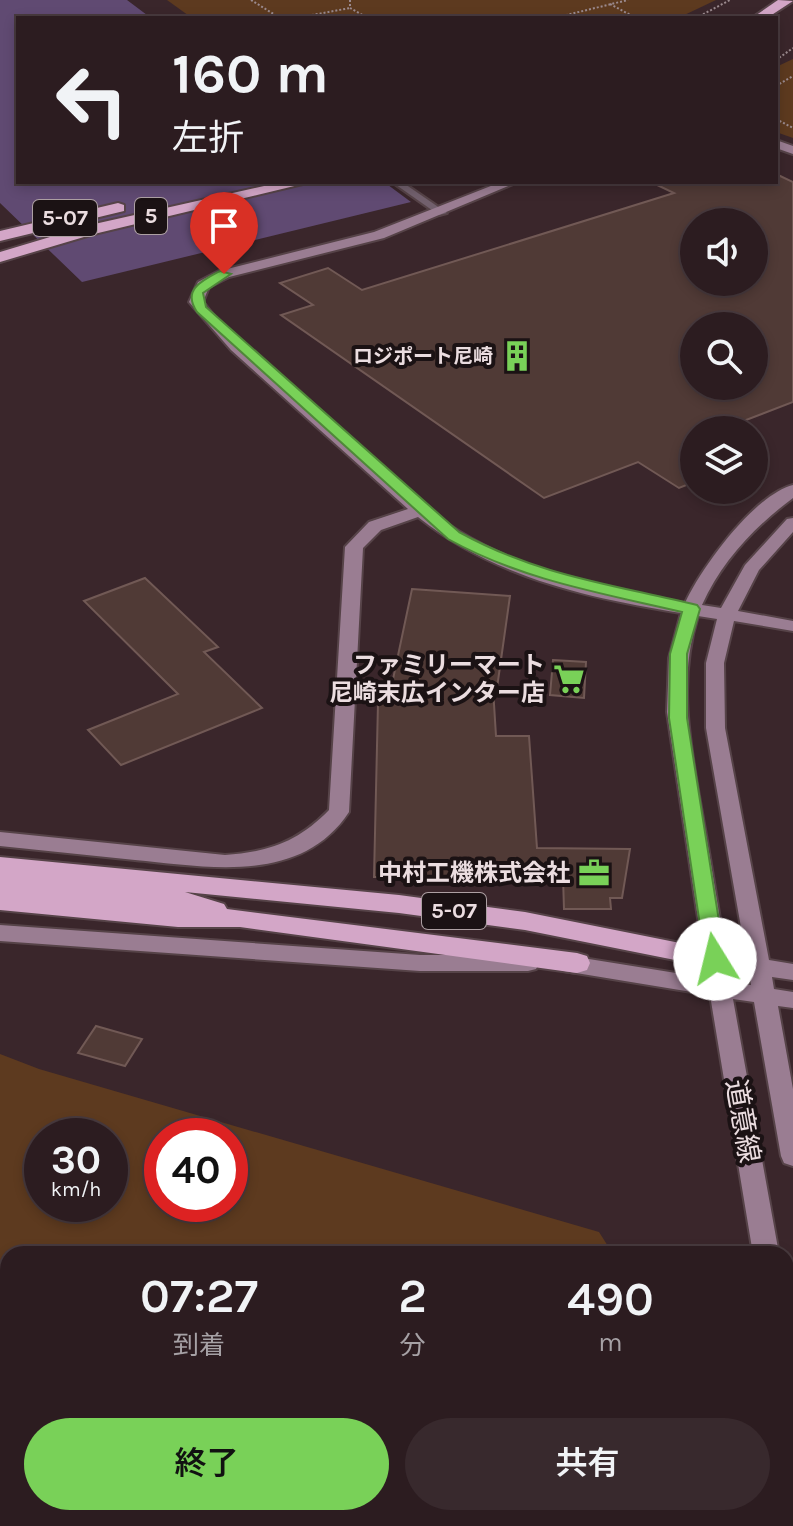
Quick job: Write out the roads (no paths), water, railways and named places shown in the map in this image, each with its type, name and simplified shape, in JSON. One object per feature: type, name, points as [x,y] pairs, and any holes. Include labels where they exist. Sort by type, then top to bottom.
[{"type":"highway","points":[[761,16],[787,0]]},
{"type":"highway","name":"5","points":[[131,206],[233,184]]},
{"type":"highway","name":"5","points":[[0,257],[142,217],[294,184]]},
{"type":"highway","name":"5-07","points":[[0,239],[131,206]]},
{"type":"highway","name":"5-07","points":[[0,866],[184,901],[240,918],[577,963]]},
{"type":"highway","name":"5-07","points":[[0,883],[184,901],[525,921],[715,959]]},
{"type":"highway","name":"5-07","points":[[0,901],[184,901]]},
{"type":"street","points":[[507,184],[442,213],[379,235],[224,274],[203,285],[197,293],[196,302],[218,328],[422,510],[466,543],[541,575],[691,609],[793,626]]},
{"type":"street","name":"道意線","points":[[765,1246],[715,959],[678,718],[679,654],[691,609],[702,585],[731,543],[763,512],[793,490]]},
{"type":"street","points":[[0,839],[225,862],[257,861],[305,845],[339,812],[341,801],[354,547],[375,526],[422,510]]},
{"type":"street","name":"道意線","points":[[793,523],[761,555],[726,615],[715,667],[716,719],[793,1156]]},
{"type":"street","points":[[0,933],[420,963],[577,963],[793,1000]]},
{"type":"street","points":[[715,959],[793,972]]},
{"type":"lane","points":[[399,184],[442,213]]},
{"type":"place","name":"ロジポート尼崎","points":[[517,356]]},
{"type":"place","name":"ファミリーマート 尼崎末広インター店","points":[[569,679]]},
{"type":"place","name":"中村工機株式会社","points":[[594,873]]}]
